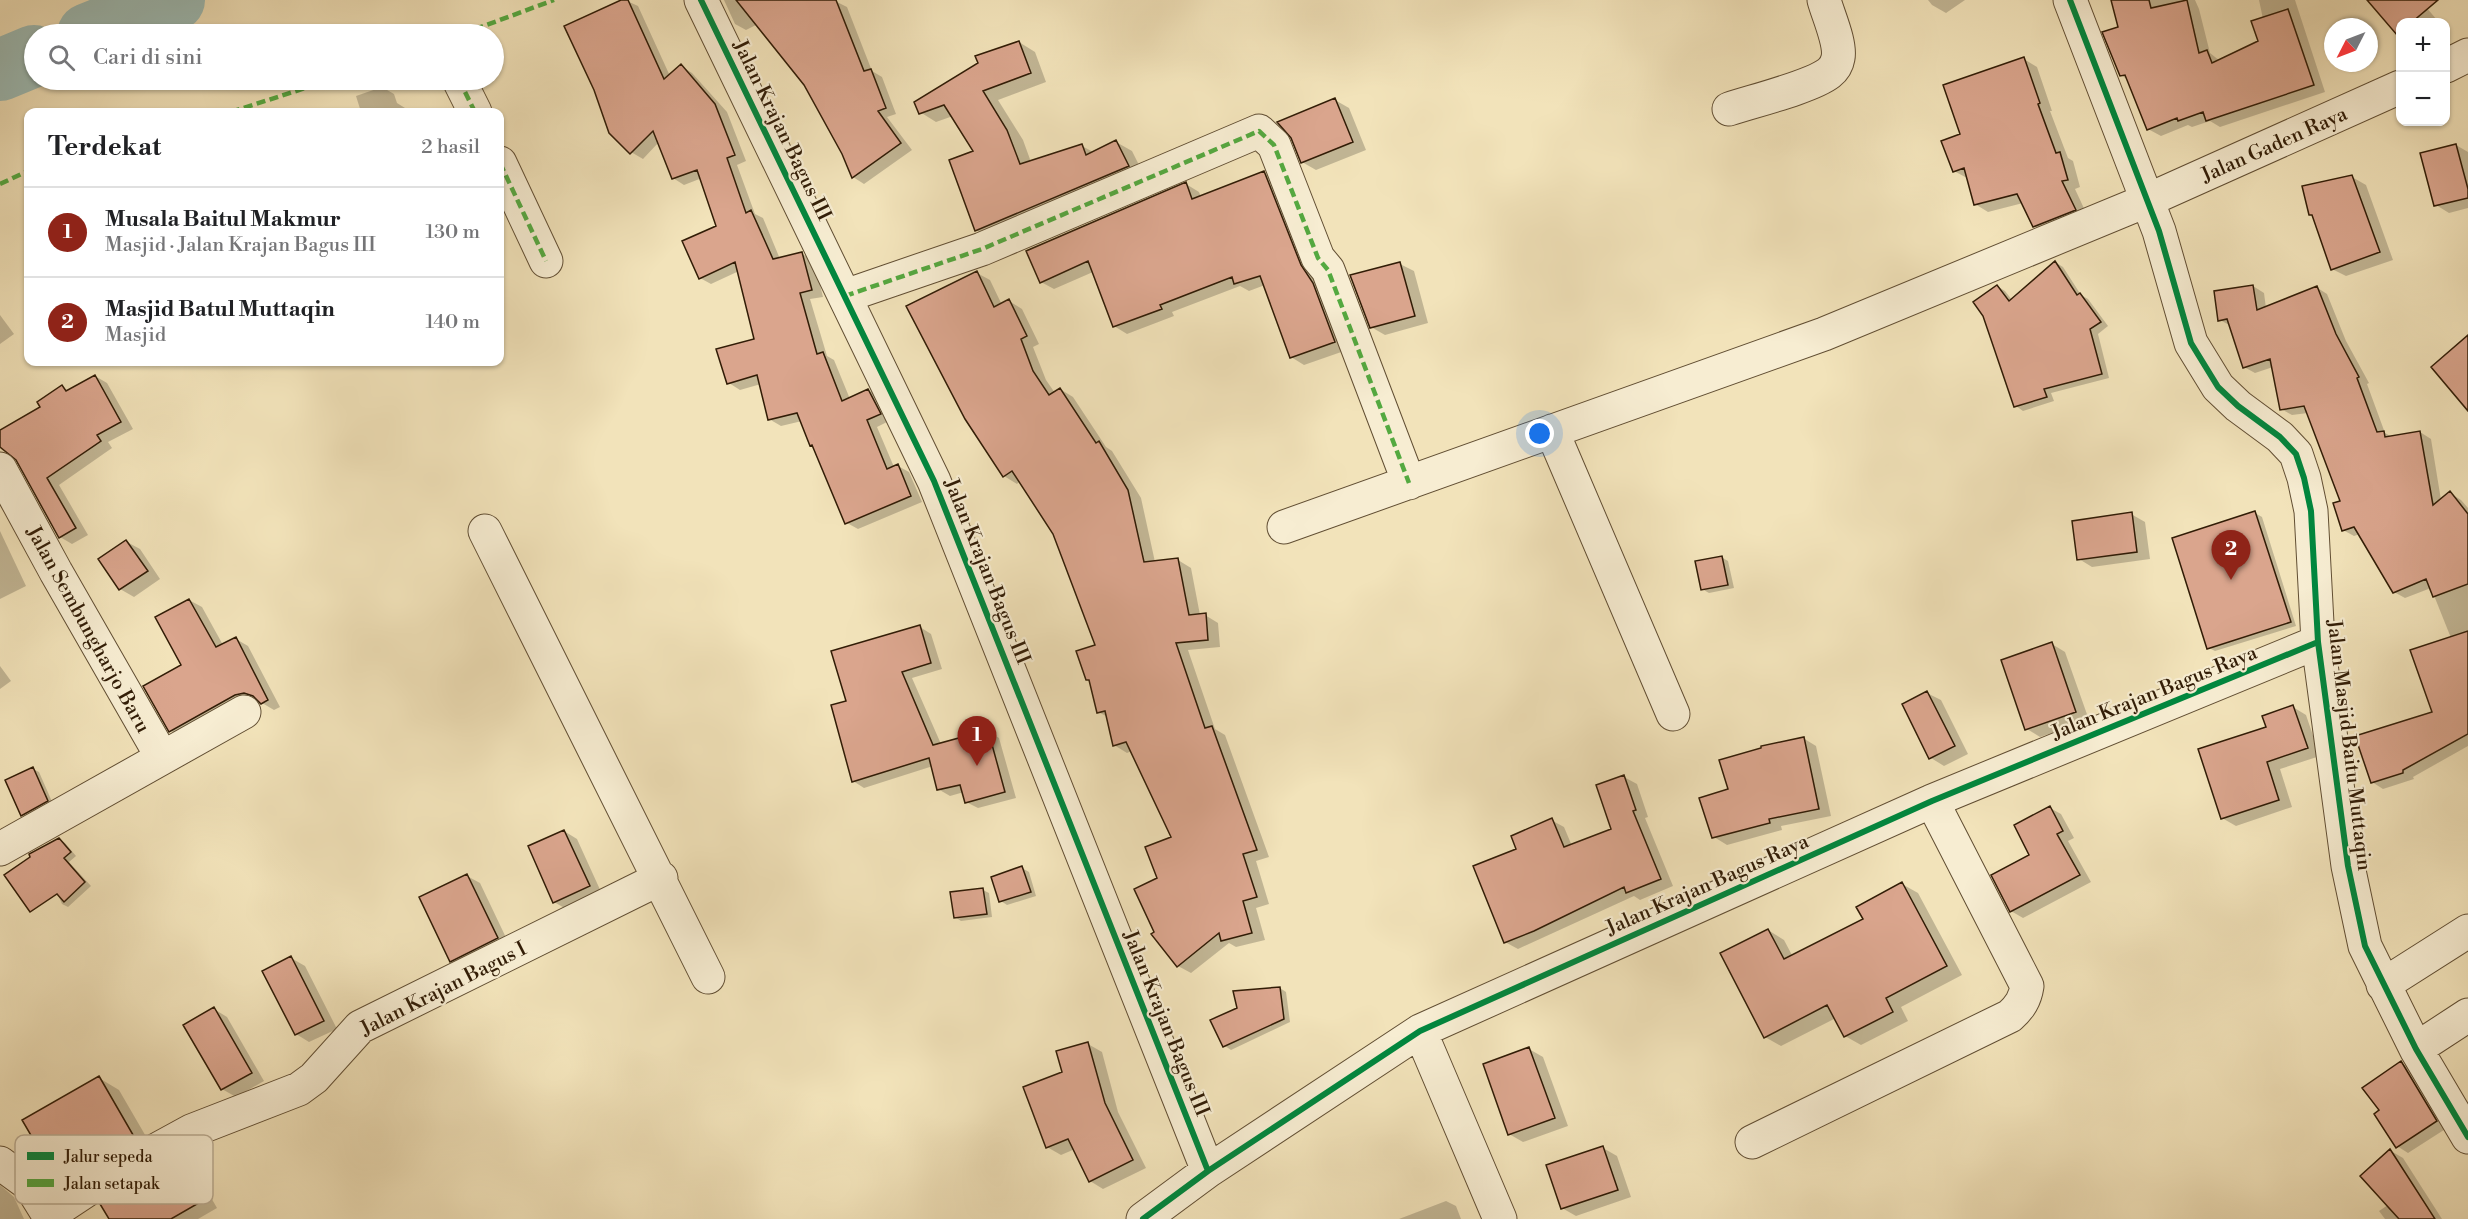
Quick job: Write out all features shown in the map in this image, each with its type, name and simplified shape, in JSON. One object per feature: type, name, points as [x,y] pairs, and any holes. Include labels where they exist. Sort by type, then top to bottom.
[{"type":"street","name":"Jalan Krajan Bagus III","points":[[701,0],[934,481],[1208,1171]]},
{"type":"street","points":[[1729,109],[1811,82],[1827,75],[1835,68],[1838,47],[1824,0]]},
{"type":"street","name":"Jalan Masjid Baitu Muttaqin","points":[[2070,0],[2148,200],[2191,343],[2218,387],[2238,406],[2280,437],[2296,454],[2311,511],[2318,642],[2348,866],[2365,946],[2416,1049],[2468,1137]]},
{"type":"street","points":[[2450,64],[2468,55]]},
{"type":"street","name":"Jalan Gaden Raya","points":[[1284,527],[1824,334],[2148,200],[2396,89]]},
{"type":"street","points":[[464,90],[473,108]]},
{"type":"street","points":[[845,296],[982,249],[1258,131],[1274,146],[1318,258],[1328,270],[1409,483]]},
{"type":"street","points":[[504,172],[546,261]]},
{"type":"street","points":[[1552,431],[1672,714]]},
{"type":"street","name":"Jalan Sembungharjo Baru","points":[[0,469],[162,757]]},
{"type":"street","points":[[485,531],[661,878],[708,977]]},
{"type":"street","name":"Jalan Krajan Bagus Raya","points":[[1143,1219],[1208,1171],[1420,1030],[1932,801],[2318,642]]},
{"type":"street","points":[[0,849],[244,712]]},
{"type":"street","points":[[1752,1142],[2010,1016],[2019,1008],[2027,986],[1932,801]]},
{"type":"street","name":"Jalan Krajan Bagus I","points":[[184,1135],[299,1089],[314,1078],[360,1027],[661,878]]},
{"type":"street","points":[[2384,985],[2468,931]]},
{"type":"street","points":[[2416,1049],[2468,1015]]},
{"type":"street","points":[[1420,1030],[1500,1219]]},
{"type":"street","points":[[0,1163],[15,1174]]},
{"type":"street","points":[[42,1204],[50,1217]]},
{"type":"street","name":"Jalan Krajan Bagus I","points":[[50,1217],[68,1204]]},
{"type":"building","points":[[621,0],[628,0],[664,79],[681,64],[715,104],[735,155],[727,158],[746,213],[751,210],[773,259],[802,252],[812,290],[800,293],[817,354],[823,352],[842,401],[868,389],[881,414],[867,420],[887,469],[898,464],[911,496],[845,524],[797,413],[768,420],[757,375],[727,384],[716,349],[754,339],[735,262],[699,279],[682,241],[716,226],[697,170],[672,179],[653,131],[630,154],[609,133],[594,90],[564,26]]},
{"type":"building","points":[[736,0],[836,0],[864,71],[871,69],[886,108],[878,111],[901,143],[852,178],[842,154],[804,85]]},
{"type":"building","points":[[2111,0],[2149,0],[2151,8],[2187,0],[2199,53],[2207,50],[2212,63],[2258,41],[2251,21],[2288,9],[2314,85],[2206,121],[2203,112],[2178,121],[2177,118],[2147,130],[2125,75],[2120,76],[2102,32],[2118,27]]},
{"type":"building","points":[[2367,0],[2438,0],[2417,18],[2396,18],[2396,34]]},
{"type":"building","points":[[1019,41],[1031,73],[983,91],[1007,130],[1020,164],[1082,144],[1086,155],[1116,140],[1129,166],[975,231],[949,160],[973,151],[944,105],[919,114],[914,102],[978,63],[975,56]]},
{"type":"building","points":[[2024,57],[2056,153],[2060,152],[2068,180],[2062,181],[2076,210],[2033,227],[2017,194],[1974,205],[1964,168],[1953,172],[1941,141],[1960,134],[1943,85]]},
{"type":"building","points":[[1335,98],[1353,142],[1301,163],[1291,138],[1277,122]]},
{"type":"building","points":[[2456,144],[2468,189],[2468,198],[2434,206],[2420,153]]},
{"type":"building","points":[[1264,171],[1301,265],[1313,283],[1335,342],[1290,358],[1260,276],[1234,284],[1232,277],[1160,305],[1162,309],[1113,327],[1088,261],[1040,283],[1026,251],[1186,182],[1192,199]]},
{"type":"building","points":[[2352,175],[2380,252],[2331,270],[2312,215],[2309,215],[2302,186]]},
{"type":"building","points":[[2055,261],[2077,295],[2080,293],[2101,322],[2090,329],[2102,374],[2044,389],[2047,397],[2014,407],[1983,316],[1973,302],[1997,285],[2009,301]]},
{"type":"building","points":[[1400,262],[1415,316],[1370,328],[1350,275]]},
{"type":"building","points":[[977,271],[994,307],[1009,299],[1027,336],[1021,339],[1033,371],[1049,395],[1060,388],[1096,443],[1099,441],[1128,490],[1144,562],[1178,558],[1189,615],[1206,613],[1208,640],[1176,643],[1205,728],[1212,726],[1257,850],[1243,854],[1257,897],[1243,901],[1252,933],[1221,941],[1219,933],[1177,967],[1151,934],[1154,932],[1134,889],[1157,878],[1145,847],[1171,837],[1126,742],[1113,746],[1105,711],[1097,713],[1089,680],[1086,680],[1076,651],[1095,645],[1053,534],[1012,471],[1003,477],[965,419],[906,306]]},
{"type":"building","points":[[2253,285],[2257,310],[2317,286],[2336,334],[2359,377],[2357,378],[2377,432],[2384,431],[2385,437],[2420,431],[2433,505],[2450,491],[2468,514],[2468,584],[2433,597],[2426,579],[2393,593],[2354,527],[2342,531],[2333,503],[2340,501],[2304,406],[2280,410],[2270,359],[2243,368],[2227,319],[2218,321],[2214,291]]},
{"type":"building","points":[[2468,335],[2468,411],[2431,367]]},
{"type":"building","points":[[95,375],[121,422],[97,435],[101,441],[47,478],[76,528],[59,538],[16,460],[0,447],[0,430],[40,407],[37,402],[62,385],[66,391]]},
{"type":"building","points":[[2255,511],[2291,622],[2207,649],[2172,538]]},
{"type":"building","points":[[2132,512],[2137,552],[2077,560],[2072,521]]},
{"type":"building","points":[[126,540],[148,571],[119,590],[98,559]]},
{"type":"building","points":[[1722,556],[1728,585],[1701,590],[1695,561]]},
{"type":"building","points":[[189,599],[216,647],[236,637],[268,700],[261,704],[253,696],[244,693],[235,695],[169,732],[143,686],[181,665],[155,617]]},
{"type":"building","points":[[920,625],[931,663],[902,672],[933,745],[988,730],[1005,792],[965,803],[960,785],[937,790],[929,758],[852,782],[831,705],[846,701],[831,651]]},
{"type":"building","points":[[2468,631],[2468,734],[2403,770],[2403,773],[2371,783],[2355,736],[2432,712],[2410,650]]},
{"type":"building","points":[[2052,642],[2076,712],[2025,730],[2001,660]]},
{"type":"building","points":[[1927,691],[1955,746],[1929,759],[1902,704]]},
{"type":"building","points":[[2293,705],[2308,748],[2267,762],[2279,800],[2221,819],[2198,749],[2266,727],[2262,716]]},
{"type":"building","points":[[1804,737],[1819,809],[1769,819],[1770,823],[1712,838],[1699,798],[1728,789],[1719,760],[1761,748],[1761,746]]},
{"type":"building","points":[[33,767],[48,801],[21,816],[5,780]]},
{"type":"building","points":[[1624,775],[1636,810],[1633,811],[1661,879],[1626,893],[1624,887],[1534,931],[1504,943],[1473,866],[1516,849],[1511,836],[1552,818],[1564,847],[1611,829],[1596,785]]},
{"type":"building","points":[[2050,806],[2063,831],[2057,834],[2080,875],[2010,912],[1991,875],[2029,855],[2014,825]]},
{"type":"building","points":[[564,830],[590,886],[553,903],[528,846]]},
{"type":"building","points":[[59,838],[71,852],[64,858],[85,882],[64,902],[57,894],[30,912],[4,875],[30,857],[29,854]]},
{"type":"building","points":[[1022,866],[1031,892],[999,902],[991,877]]},
{"type":"building","points":[[467,874],[498,938],[450,962],[419,897]]},
{"type":"building","points":[[1902,882],[1947,966],[1886,998],[1893,1012],[1844,1037],[1827,1005],[1764,1038],[1720,953],[1768,929],[1784,959],[1863,919],[1856,907]]},
{"type":"building","points":[[983,888],[987,914],[954,918],[950,892]]},
{"type":"building","points":[[291,956],[324,1021],[295,1035],[262,971]]},
{"type":"building","points":[[1280,987],[1284,1019],[1223,1047],[1210,1020],[1237,1008],[1233,991]]},
{"type":"building","points":[[214,1007],[252,1073],[221,1090],[183,1025]]},
{"type":"building","points":[[1088,1042],[1105,1103],[1133,1160],[1089,1182],[1068,1139],[1046,1148],[1023,1087],[1062,1072],[1056,1051]]},
{"type":"building","points":[[1529,1047],[1555,1118],[1508,1135],[1483,1064]]},
{"type":"building","points":[[2401,1061],[2437,1121],[2396,1148],[2374,1114],[2379,1110],[2362,1088]]},
{"type":"building","points":[[99,1076],[133,1135],[31,1135],[22,1120]]},
{"type":"building","points":[[1603,1146],[1618,1190],[1561,1209],[1546,1165]]},
{"type":"building","points":[[2390,1149],[2435,1219],[2399,1219],[2360,1176]]},
{"type":"building","points":[[100,1204],[197,1204],[171,1219],[109,1219]]},
{"type":"waterway","points":[[113,24],[174,0]]},
{"type":"waterway","points":[[0,70],[24,60]]},
{"type":"marked path","points":[[489,24],[554,0]]},
{"type":"marked path","points":[[243,108],[299,90]]},
{"type":"marked path","points":[[464,90],[473,108]]},
{"type":"marked path","points":[[845,296],[982,249],[1259,131],[1274,145],[1318,258],[1328,270],[1409,483]]},
{"type":"marked path","points":[[504,172],[546,261]]},
{"type":"marked path","points":[[0,184],[24,173]]},
{"type":"cycle path","points":[[701,0],[934,481],[1208,1171]]},
{"type":"cycle path","points":[[2070,0],[2159,231],[2191,343],[2218,387],[2238,406],[2280,437],[2296,454],[2311,511],[2318,642],[2348,866],[2365,946],[2416,1049],[2468,1137]]},
{"type":"cycle path","points":[[1143,1219],[1208,1171],[1420,1031],[1932,801],[2318,642]]},
{"type":"place","name":"Masjid Batul Muttaqin","points":[[2231,580]]},
{"type":"place","name":"Musala Baitul Makmur","points":[[977,766]]}]
